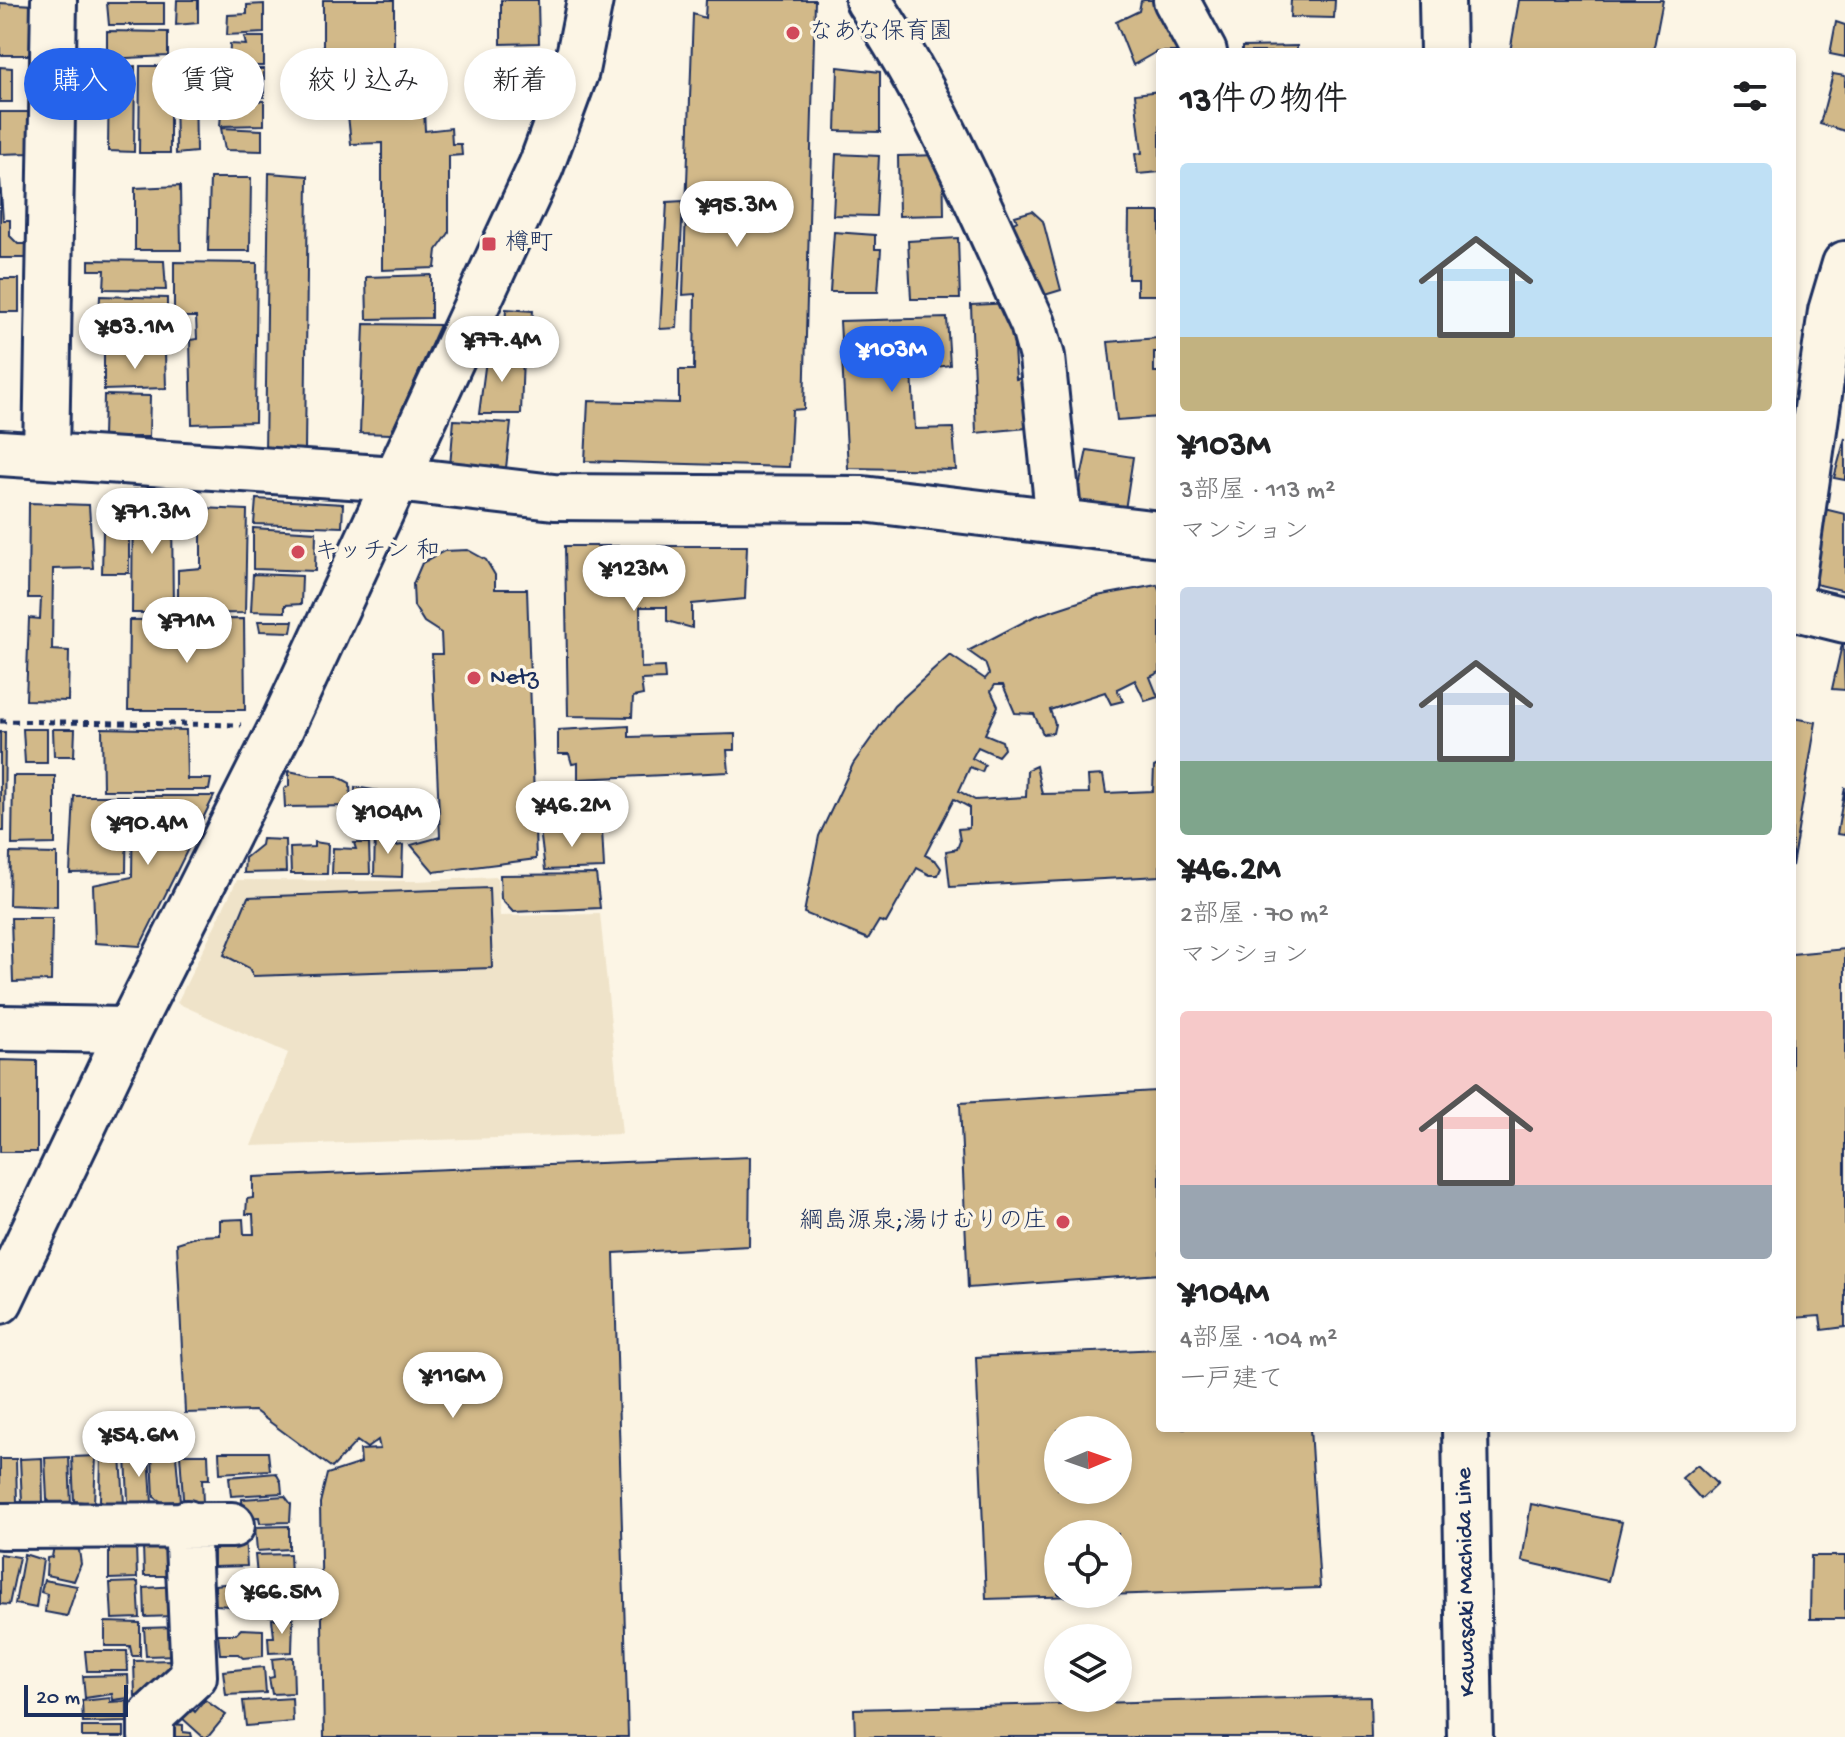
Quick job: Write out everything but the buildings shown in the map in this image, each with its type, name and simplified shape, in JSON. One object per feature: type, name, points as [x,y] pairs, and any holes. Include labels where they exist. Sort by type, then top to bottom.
[{"type":"street","points":[[46,456],[54,0]]},
{"type":"street","points":[[0,1301],[129,1030],[282,726],[541,166],[576,71],[590,0]]},
{"type":"street","points":[[868,0],[893,36],[929,100],[1033,324],[1042,357],[1059,522]]},
{"type":"street","points":[[1176,0],[1202,48]]},
{"type":"street","points":[[1442,0],[1443,48]]},
{"type":"street","points":[[1796,560],[1845,264]]},
{"type":"street","points":[[0,453],[396,479],[554,497],[863,499],[1156,534]]},
{"type":"street","points":[[1796,608],[1845,620]]},
{"type":"street","points":[[0,1028],[129,1030]]},
{"type":"street","name":"Kawasaki Machida Line","points":[[1465,1432],[1470,1737]]},
{"type":"street","points":[[151,1737],[151,1716],[194,1676],[187,1523]]},
{"type":"street","points":[[0,1526],[232,1525]]},
{"type":"path","points":[[0,721],[282,726]]},
{"type":"shaded area","points":[[497,877],[500,916],[600,914],[622,1134],[251,1146],[288,1053],[177,1003],[237,880],[416,881]]},
{"type":"place","name":"なあな保育園","points":[[793,33]]},
{"type":"place","name":"樽町","points":[[489,244]]},
{"type":"place","name":"キッチン 和","points":[[298,552]]},
{"type":"place","name":"Netz","points":[[474,678]]},
{"type":"place","name":"綱島源泉;湯けむりの庄","points":[[1063,1222]]}]
